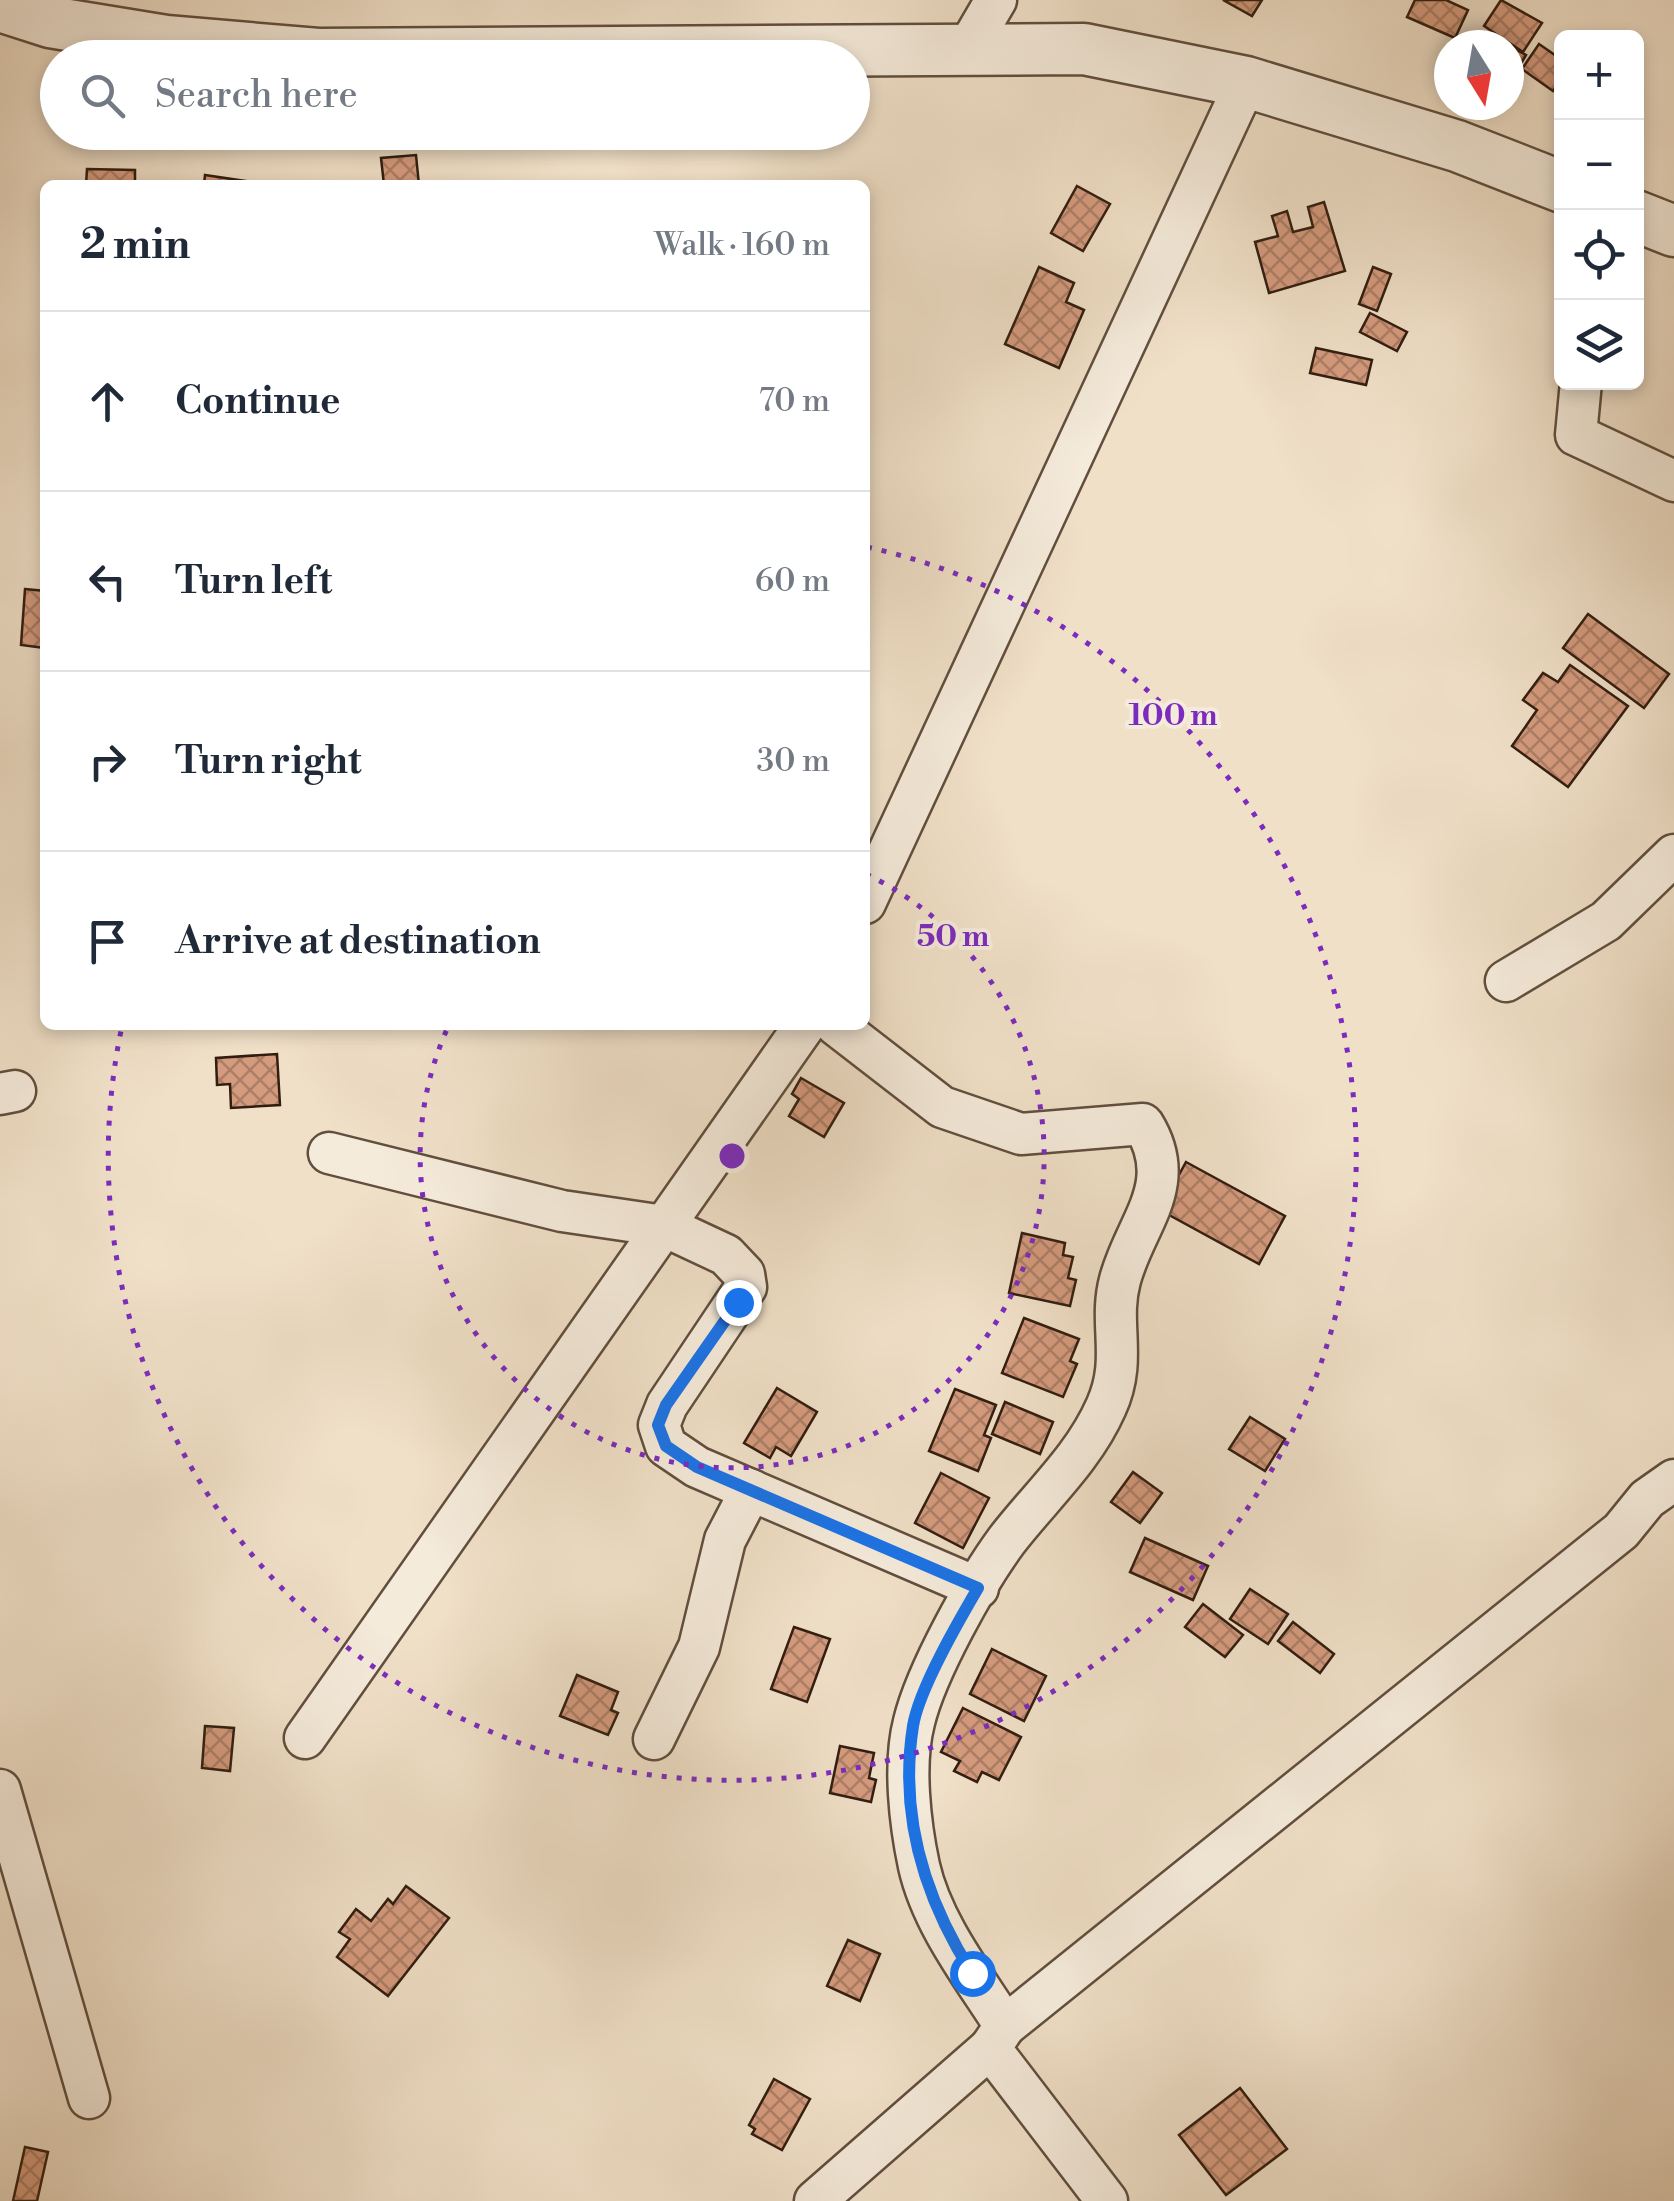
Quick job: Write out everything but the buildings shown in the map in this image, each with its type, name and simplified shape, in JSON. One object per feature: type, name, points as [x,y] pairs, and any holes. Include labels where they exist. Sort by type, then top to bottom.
[{"type":"street","points":[[968,48],[996,0]]},
{"type":"street","points":[[0,6],[50,22],[160,40]]},
{"type":"street","points":[[870,49],[1084,48],[1246,82],[1457,146],[1554,184]]},
{"type":"street","points":[[870,892],[1246,82]]},
{"type":"street","points":[[1580,390],[1576,435],[1674,481]]},
{"type":"street","points":[[1506,982],[1606,921],[1674,856]]},
{"type":"street","points":[[305,1738],[801,1030]]},
{"type":"street","points":[[842,1030],[942,1107],[1021,1134],[1143,1124],[1158,1149],[1155,1194],[1120,1281],[1120,1367],[1106,1408],[1067,1472],[1006,1542],[954,1628],[913,1723],[910,1788],[920,1868],[926,1884],[998,2037],[1107,2201]]},
{"type":"street","points":[[329,1153],[562,1212],[664,1226],[726,1256],[744,1274],[746,1287],[666,1405],[658,1425],[666,1446],[697,1467],[978,1588]]},
{"type":"street","points":[[815,2201],[998,2037],[1621,1531],[1648,1500],[1674,1480]]},
{"type":"street","points":[[654,1739],[699,1647],[725,1540],[751,1490]]},
{"type":"street","points":[[0,1790],[90,2098]]},
{"type":"route","points":[[738,1302],[666,1405],[658,1425],[666,1446],[697,1467],[978,1588],[954,1628],[913,1723],[910,1788],[920,1868],[945,1930],[972,1973]]}]
